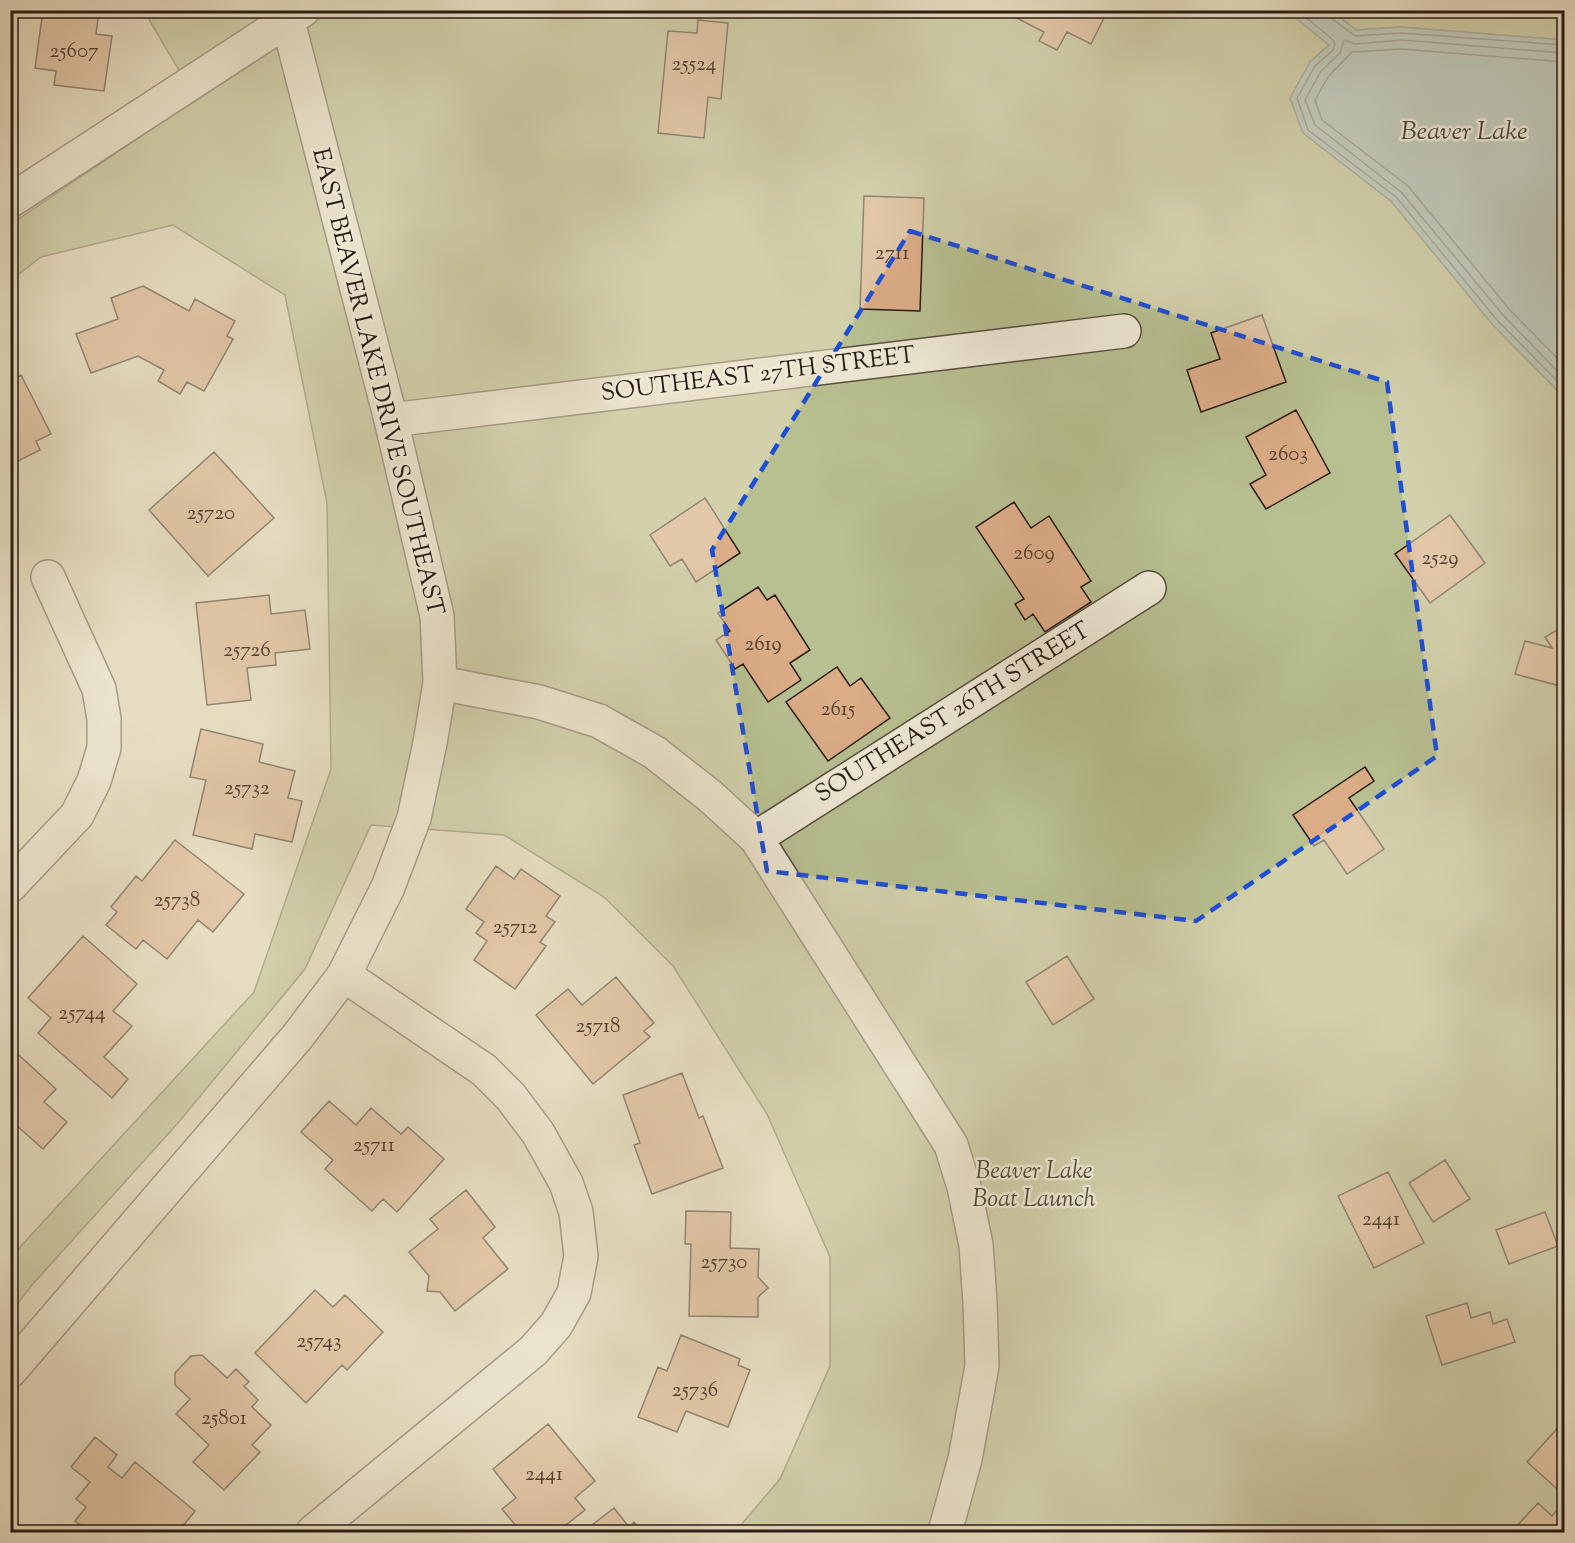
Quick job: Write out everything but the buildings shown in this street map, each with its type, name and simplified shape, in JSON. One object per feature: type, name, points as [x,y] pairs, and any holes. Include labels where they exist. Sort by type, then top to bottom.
[{"type":"street","points":[[10,201],[292,14]]},
{"type":"street","name":"EAST BEAVER LAKE DRIVE SOUTHEAST","points":[[10,1371],[298,1036],[344,975],[388,887],[414,818],[430,743],[440,683],[437,616],[292,14]]},
{"type":"street","name":"SOUTHEAST 27TH STREET","points":[[391,420],[1124,331]]},
{"type":"street","points":[[10,886],[77,815],[94,781],[104,748],[104,719],[99,689],[48,577]]},
{"type":"street","name":"SOUTHEAST 26TH STREET","points":[[756,838],[1149,588]]},
{"type":"street","points":[[440,683],[539,702],[599,721],[654,752],[710,796],[756,838],[951,1145],[964,1187],[976,1245],[982,1366],[965,1458],[945,1533]]},
{"type":"street","points":[[328,1528],[533,1351],[556,1325],[574,1293],[581,1256],[576,1212],[566,1183],[538,1133],[511,1097],[484,1070],[344,975]]},
{"type":"highlighted area","points":[[910,231],[1387,382],[1437,756],[1196,921],[767,871],[712,550]]},
{"type":"green space","name":"Beaver Lake Boat Launch","points":[[1287,10],[1329,45],[1310,62],[1303,133],[1391,201],[1493,325],[1564,397],[1564,1532],[735,1532],[780,1479],[830,1366],[830,1257],[767,1114],[673,966],[604,897],[504,835],[371,825],[305,969],[178,1123],[32,1285],[11,1312],[10,1258],[254,992],[331,769],[327,503],[285,295],[173,225],[41,257],[11,280],[11,224],[196,99],[144,11]]},
{"type":"green space","points":[[1332,11],[1564,11],[1564,40],[1401,27],[1356,30]]},
{"type":"water","name":"Beaver Lake","points":[[1287,11],[1332,11],[1356,30],[1401,27],[1564,40],[1564,397],[1493,325],[1391,201],[1303,133],[1290,98],[1310,62],[1329,45]]}]
